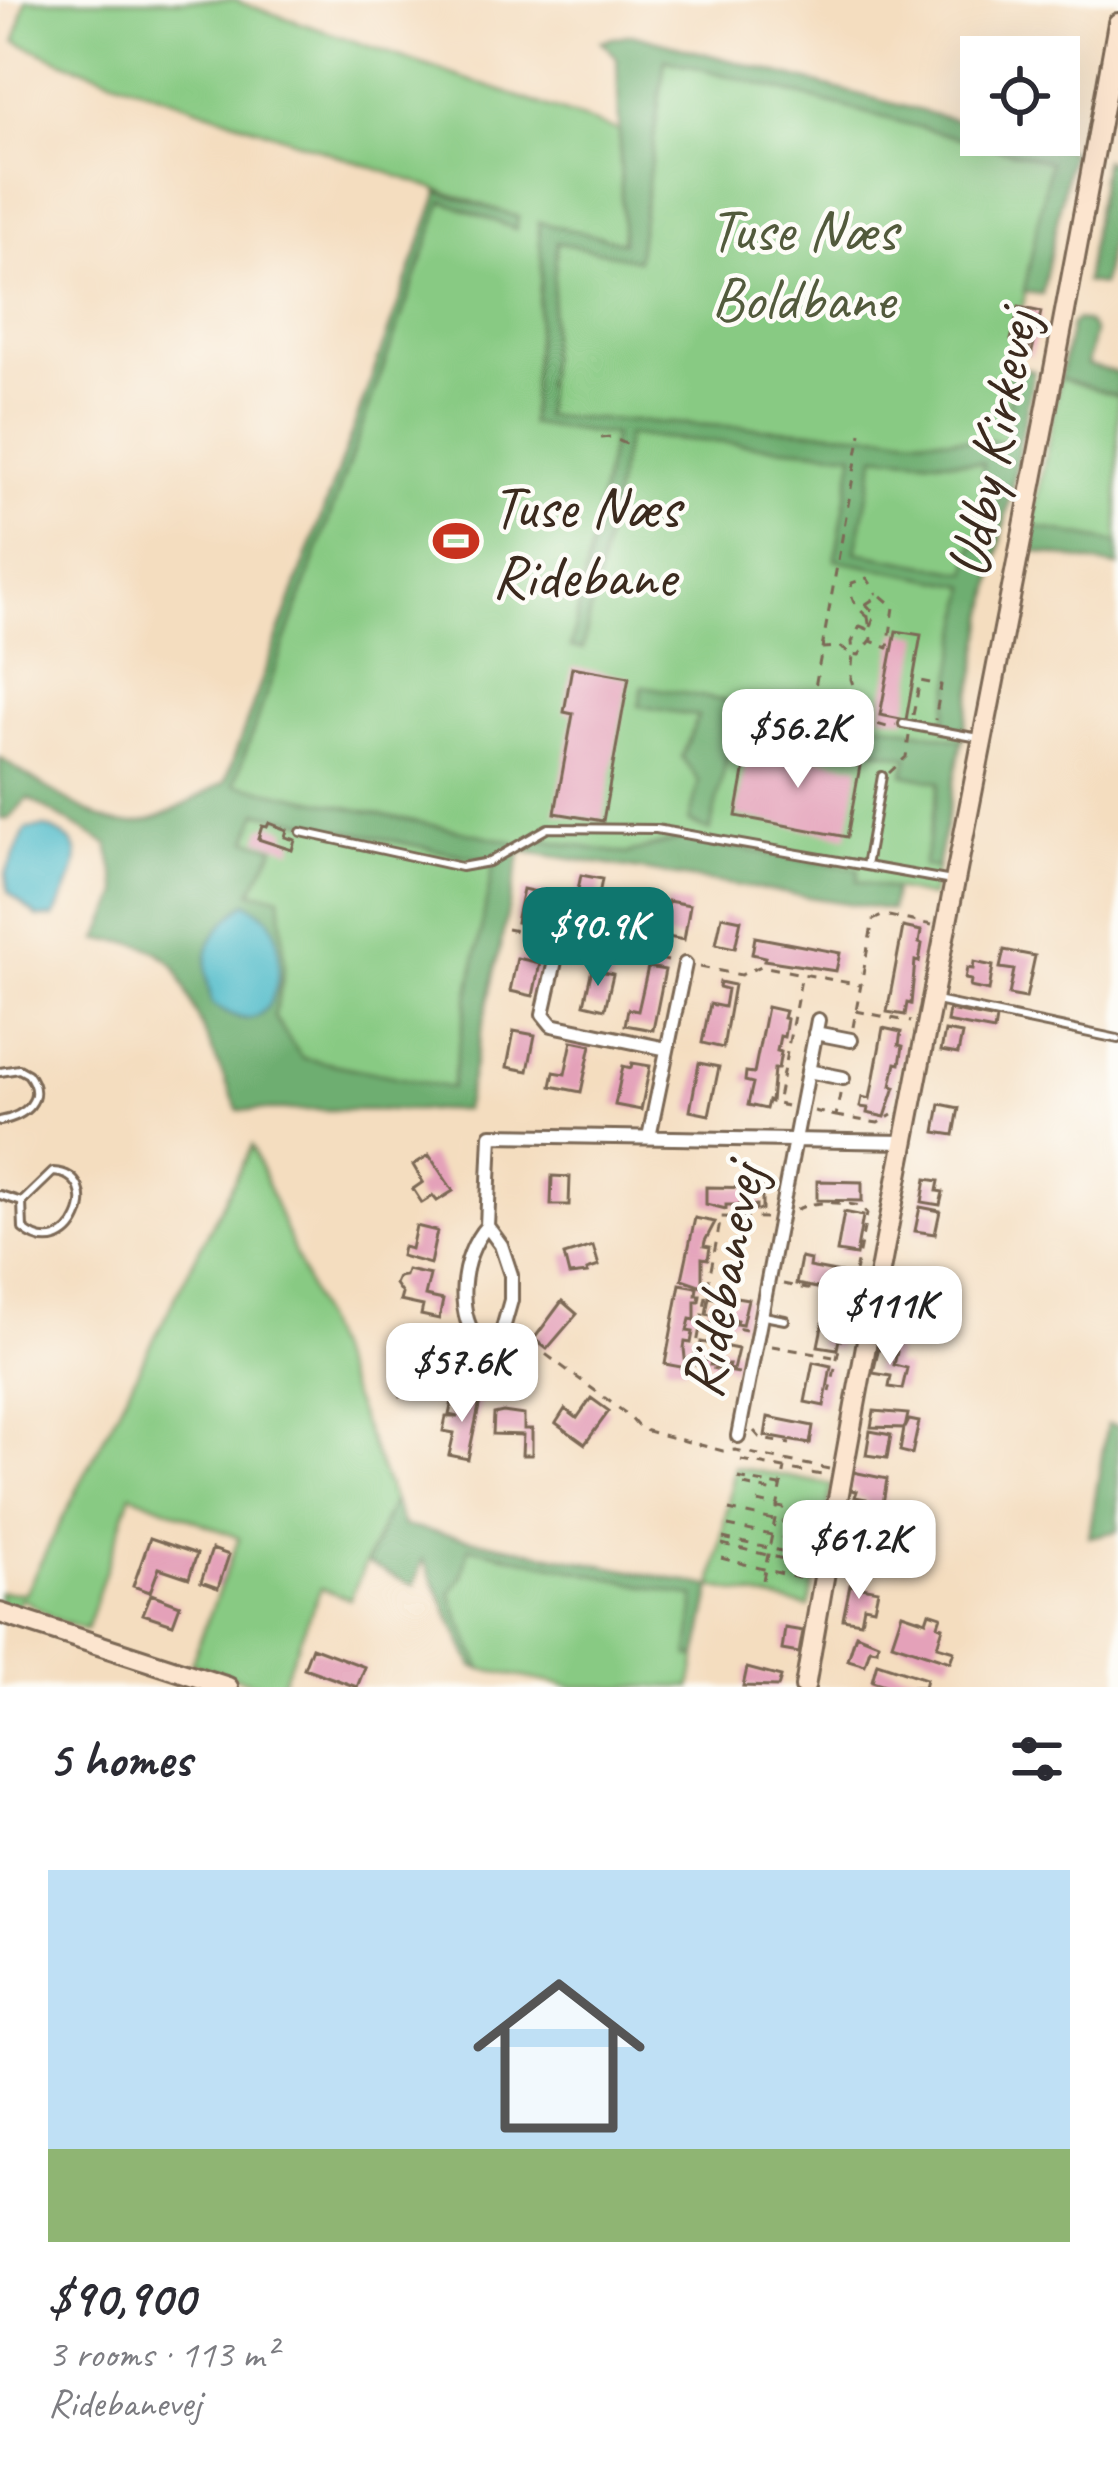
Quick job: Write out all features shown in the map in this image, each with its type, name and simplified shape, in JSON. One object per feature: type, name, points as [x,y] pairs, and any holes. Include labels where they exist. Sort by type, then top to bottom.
[{"type":"street","name":"Udby Kirkevej","points":[[805,1687],[841,1475],[1118,23]]},
{"type":"street","points":[[560,939],[543,1014],[552,1025],[667,1049]]},
{"type":"street","name":"Ridebanevej","points":[[649,1137],[686,964]]},
{"type":"street","name":"Ridebanevej","points":[[738,1436],[757,1332],[768,1317],[779,1219],[816,1027],[850,1040]]},
{"type":"street","points":[[808,1071],[844,1078]]},
{"type":"street","name":"Ridebanevej","points":[[488,1226],[501,1245],[511,1275],[506,1325],[500,1339],[483,1348],[473,1338],[465,1309],[471,1249],[488,1226],[491,1136],[905,1142]]},
{"type":"street","points":[[0,1613],[228,1687]]},
{"type":"lane","points":[[904,724],[983,739]]},
{"type":"lane","points":[[866,866],[882,776]]},
{"type":"lane","points":[[302,832],[461,867],[489,862],[548,829],[656,830],[956,882]]},
{"type":"lane","points":[[932,1000],[1118,1039]]},
{"type":"lane","points":[[0,1072],[28,1074],[36,1092],[25,1112],[0,1121]]},
{"type":"lane","points":[[53,1172],[73,1177],[80,1186],[81,1205],[74,1223],[54,1241],[44,1241],[23,1229],[22,1202],[53,1172]]},
{"type":"lane","points":[[0,1195],[22,1202]]},
{"type":"lane","points":[[768,1317],[785,1320]]},
{"type":"path","points":[[806,737],[861,433]]},
{"type":"path","points":[[601,437],[628,445]]},
{"type":"path","points":[[868,617],[857,608],[850,592],[851,583],[867,578],[877,596],[889,601],[895,616],[888,648],[871,641]]},
{"type":"path","points":[[866,604],[877,596]]},
{"type":"path","points":[[822,648],[865,653],[871,641],[866,604]]},
{"type":"path","points":[[866,604],[874,614],[870,629]]},
{"type":"path","points":[[851,716],[859,703],[850,679],[857,628],[870,629]]},
{"type":"path","points":[[812,706],[826,718],[851,716],[887,727],[904,724]]},
{"type":"path","points":[[873,920],[884,915],[932,925]]},
{"type":"path","points":[[856,1011],[913,1022]]},
{"type":"path","points":[[836,1116],[878,1123],[897,1107]]},
{"type":"path","points":[[795,1210],[808,1203],[845,1204],[862,1206],[867,1214],[830,1392]]},
{"type":"path","points":[[749,1374],[693,1365],[721,1217],[779,1219]]},
{"type":"path","points":[[781,1284],[851,1298]]},
{"type":"path","points":[[768,1317],[770,1346],[836,1358]]},
{"type":"path","points":[[701,1322],[757,1332]]},
{"type":"path","points":[[506,1325],[628,1415],[640,1429],[841,1475]]},
{"type":"path","points":[[753,1430],[761,1439],[790,1444]]},
{"type":"path","points":[[741,1460],[841,1475]]},
{"type":"path","points":[[763,1580],[785,1468]]},
{"type":"path","points":[[738,1478],[782,1486]]},
{"type":"path","points":[[744,1486],[780,1493]]},
{"type":"path","points":[[758,1502],[809,1514]]},
{"type":"path","points":[[729,1510],[815,1529]]},
{"type":"path","points":[[728,1526],[829,1547]]},
{"type":"path","points":[[723,1541],[810,1557]]},
{"type":"path","points":[[769,1551],[810,1565]]},
{"type":"path","points":[[721,1558],[809,1581]]},
{"type":"green space","points":[[26,0],[233,0],[619,131],[623,243],[538,223],[542,262],[530,424],[613,435],[571,647],[583,648],[626,435],[1016,466],[931,897],[856,881],[858,869],[682,839],[626,854],[535,839],[520,851],[514,842],[234,784],[443,200],[515,229],[518,217],[64,62],[15,41]]},
{"type":"green space","points":[[631,34],[960,121],[960,138],[665,59],[637,260],[557,242],[544,416],[1008,442],[1011,366],[1034,371],[964,730],[944,726],[968,586],[835,560],[854,453],[627,435],[583,649],[571,647],[613,435],[530,424],[542,262],[538,222],[623,242],[617,57],[601,41]],"holes":[[[876,455],[983,463],[983,495],[1000,499],[990,548],[973,545],[968,573],[856,552]]]},
{"type":"green space","name":"Tuse Næs Boldbane","points":[[665,59],[960,138],[960,156],[1029,156],[1051,162],[1011,366],[1009,442],[543,416],[557,241],[637,259]]},
{"type":"green space","points":[[1028,156],[1070,156],[1042,294],[1024,292],[1050,162]]},
{"type":"green space","points":[[1104,160],[1118,165],[1118,196],[1102,285],[1085,282]]},
{"type":"green space","points":[[439,192],[518,217],[516,229],[443,201],[234,784],[514,842],[520,850],[535,839],[626,854],[682,839],[859,869],[857,881],[894,890],[891,910],[521,851],[464,1110],[238,1110],[176,967],[141,945],[98,940],[119,894],[108,845],[28,798],[8,819],[0,819],[0,758],[75,805],[118,823],[159,817],[225,782]],"holes":[[[258,812],[494,862],[451,1088],[302,1058],[274,1017],[285,964],[280,896],[251,892],[275,847],[248,840]]]},
{"type":"green space","points":[[1077,320],[1088,323],[1094,332],[1087,365],[1118,373],[1118,396],[1060,378],[1071,325]]},
{"type":"green space","points":[[1060,378],[1118,396],[1118,543],[1032,526]]},
{"type":"green space","points":[[1032,526],[1118,543],[1118,567],[1028,550]]},
{"type":"green space","points":[[643,686],[962,740],[937,868],[923,866],[940,782],[903,774],[908,757],[735,722],[710,831],[689,822],[699,781],[682,757],[698,716],[639,706]]},
{"type":"green space","points":[[257,812],[494,862],[451,1089],[302,1058],[274,1017],[284,966],[249,875],[247,857]]},
{"type":"green space","points":[[252,1146],[393,1500],[350,1599],[321,1588],[280,1687],[266,1687],[191,1663],[239,1538],[131,1494],[86,1630],[57,1620],[21,1598],[17,1606],[0,1603],[0,1592],[25,1593]]},
{"type":"green space","points":[[1107,1424],[1118,1426],[1118,1531],[1089,1537]]},
{"type":"green space","points":[[735,1467],[832,1485],[809,1607],[712,1587]]},
{"type":"green space","points":[[393,1500],[403,1526],[712,1587],[697,1657],[689,1656],[695,1597],[469,1547],[462,1576],[450,1594],[481,1669],[473,1667],[423,1559],[414,1586],[367,1563]]},
{"type":"green space","points":[[468,1547],[696,1597],[690,1656],[697,1657],[691,1687],[573,1687],[481,1669],[450,1594],[462,1576]]},
{"type":"water","points":[[45,827],[66,838],[77,858],[54,917],[38,917],[8,892],[6,873],[26,829]]},
{"type":"water","points":[[247,902],[270,920],[279,961],[268,1006],[247,1019],[212,1004],[206,971],[214,936]]},
{"type":"building","points":[[1019,307],[1041,312],[1031,356],[1027,355],[1030,345],[1011,340]]},
{"type":"building","points":[[896,631],[921,635],[906,720],[880,715]]},
{"type":"building","points":[[572,667],[629,677],[603,821],[555,813],[573,714],[564,712]]},
{"type":"building","points":[[749,745],[860,766],[847,837],[736,816]]},
{"type":"building","points":[[269,823],[287,830],[285,837],[295,840],[292,850],[258,839],[262,826]]},
{"type":"building","points":[[581,875],[602,879],[594,922],[572,918]]},
{"type":"building","points":[[523,889],[559,897],[554,918],[539,915],[536,926],[516,922]]},
{"type":"building","points":[[668,901],[690,905],[684,940],[662,936]]},
{"type":"building","points":[[722,916],[741,920],[735,948],[716,944]]},
{"type":"building","points":[[903,927],[921,931],[922,944],[905,1015],[887,1012]]},
{"type":"building","points":[[755,937],[840,953],[836,971],[764,960],[752,954]]},
{"type":"building","points":[[1004,950],[1035,956],[1026,998],[1009,995],[1014,970],[1000,968]]},
{"type":"building","points":[[517,958],[540,963],[533,996],[510,991]]},
{"type":"building","points":[[974,962],[993,966],[989,991],[970,987],[971,980],[965,979]]},
{"type":"building","points":[[648,967],[665,970],[653,1030],[625,1025],[628,1009],[638,1011]]},
{"type":"building","points":[[592,969],[613,974],[605,1009],[584,1004]]},
{"type":"building","points":[[720,982],[734,985],[723,1048],[702,1043],[710,1004],[724,1007],[727,989],[719,987]]},
{"type":"building","points":[[767,1007],[785,1011],[783,1018],[787,1019],[766,1109],[748,1105],[753,1083],[745,1081],[746,1072],[754,1073]]},
{"type":"building","points":[[949,1010],[996,1019],[994,1031],[947,1022]]},
{"type":"building","points":[[883,1028],[901,1032],[899,1045],[903,1046],[885,1117],[860,1107],[862,1097],[870,1099]]},
{"type":"building","points":[[514,1031],[535,1035],[528,1071],[507,1067]]},
{"type":"building","points":[[945,1031],[962,1034],[958,1054],[941,1051]]},
{"type":"building","points":[[572,1041],[591,1045],[581,1092],[551,1086],[554,1072],[565,1074]]},
{"type":"building","points":[[632,1063],[650,1066],[641,1110],[615,1105],[623,1066],[631,1068]]},
{"type":"building","points":[[699,1063],[719,1067],[709,1115],[690,1111]]},
{"type":"building","points":[[940,1104],[959,1108],[954,1135],[935,1132]]},
{"type":"building","points":[[429,1155],[453,1191],[422,1203],[413,1189],[423,1182],[413,1165]]},
{"type":"building","points":[[552,1176],[570,1177],[569,1205],[551,1205]]},
{"type":"building","points":[[926,1179],[939,1181],[940,1205],[922,1202]]},
{"type":"building","points":[[817,1181],[862,1182],[862,1201],[817,1200]]},
{"type":"building","points":[[706,1187],[762,1188],[762,1210],[756,1210],[756,1205],[738,1209],[738,1205],[726,1205],[726,1209],[706,1204]]},
{"type":"building","points":[[920,1207],[940,1211],[935,1234],[915,1231]]},
{"type":"building","points":[[844,1212],[863,1216],[856,1255],[837,1252]]},
{"type":"building","points":[[695,1218],[715,1222],[705,1241],[704,1246],[710,1247],[708,1259],[702,1258],[702,1286],[682,1279]]},
{"type":"building","points":[[416,1226],[437,1231],[430,1264],[401,1256],[403,1247],[411,1249]]},
{"type":"building","points":[[593,1246],[599,1266],[569,1275],[564,1255]]},
{"type":"building","points":[[801,1258],[810,1260],[809,1267],[846,1274],[843,1293],[796,1284]]},
{"type":"building","points":[[407,1270],[430,1275],[425,1296],[443,1300],[439,1319],[421,1315],[423,1306],[400,1301],[402,1294],[395,1284]]},
{"type":"building","points":[[906,1278],[926,1282],[923,1302],[940,1305],[938,1317],[891,1308],[893,1294],[903,1296]]},
{"type":"building","points":[[680,1284],[697,1287],[696,1295],[700,1295],[695,1301],[695,1320],[690,1319],[687,1331],[693,1332],[691,1343],[685,1342],[686,1368],[665,1364]]},
{"type":"building","points":[[709,1297],[735,1302],[736,1297],[748,1299],[742,1325],[706,1314]]},
{"type":"building","points":[[562,1301],[577,1314],[547,1349],[534,1339]]},
{"type":"building","points":[[826,1307],[845,1310],[837,1349],[818,1346]]},
{"type":"building","points":[[701,1342],[738,1349],[733,1370],[698,1359]]},
{"type":"building","points":[[879,1348],[897,1352],[894,1365],[907,1368],[902,1389],[889,1387],[891,1376],[873,1373]]},
{"type":"building","points":[[444,1349],[450,1368],[432,1374],[431,1397],[401,1396],[401,1379],[409,1380],[410,1353]]},
{"type":"building","points":[[813,1362],[831,1366],[824,1406],[805,1402]]},
{"type":"building","points":[[453,1397],[480,1401],[468,1459],[449,1455],[454,1433],[443,1431],[446,1417],[458,1417],[449,1415]]},
{"type":"building","points":[[591,1398],[609,1411],[585,1444],[556,1423],[565,1409],[577,1418]]},
{"type":"building","points":[[874,1411],[908,1414],[905,1428],[909,1420],[919,1422],[912,1454],[900,1451],[904,1428],[871,1427]]},
{"type":"building","points":[[494,1414],[524,1415],[524,1429],[532,1429],[532,1455],[522,1455],[523,1435],[493,1434]]},
{"type":"building","points":[[768,1417],[813,1426],[810,1444],[765,1436]]},
{"type":"building","points":[[870,1431],[891,1435],[887,1458],[866,1455]]},
{"type":"building","points":[[853,1472],[887,1479],[877,1540],[883,1541],[880,1555],[866,1553],[863,1547],[866,1534],[859,1533],[866,1499],[855,1497],[857,1491],[850,1490]]},
{"type":"building","points":[[150,1538],[197,1554],[189,1578],[159,1568],[150,1592],[133,1586]]},
{"type":"building","points":[[212,1549],[229,1555],[218,1588],[201,1582]]},
{"type":"building","points":[[850,1585],[878,1590],[874,1608],[864,1606],[861,1622],[843,1619]]},
{"type":"building","points":[[151,1594],[180,1605],[173,1624],[143,1614]]},
{"type":"building","points":[[929,1612],[941,1616],[937,1646],[954,1651],[950,1662],[892,1643],[902,1613],[926,1621]]},
{"type":"building","points":[[785,1628],[803,1631],[799,1653],[782,1650]]},
{"type":"building","points":[[856,1634],[878,1643],[877,1650],[870,1649],[865,1665],[848,1660]]},
{"type":"building","points":[[312,1647],[365,1667],[357,1687],[304,1668]]},
{"type":"building","points":[[877,1663],[926,1679],[924,1687],[891,1687],[872,1681]]},
{"type":"building","points":[[747,1668],[781,1677],[778,1687],[743,1686]]},
{"type":"place","name":"Tuse Næs Ridebane","points":[[456,541]]}]
